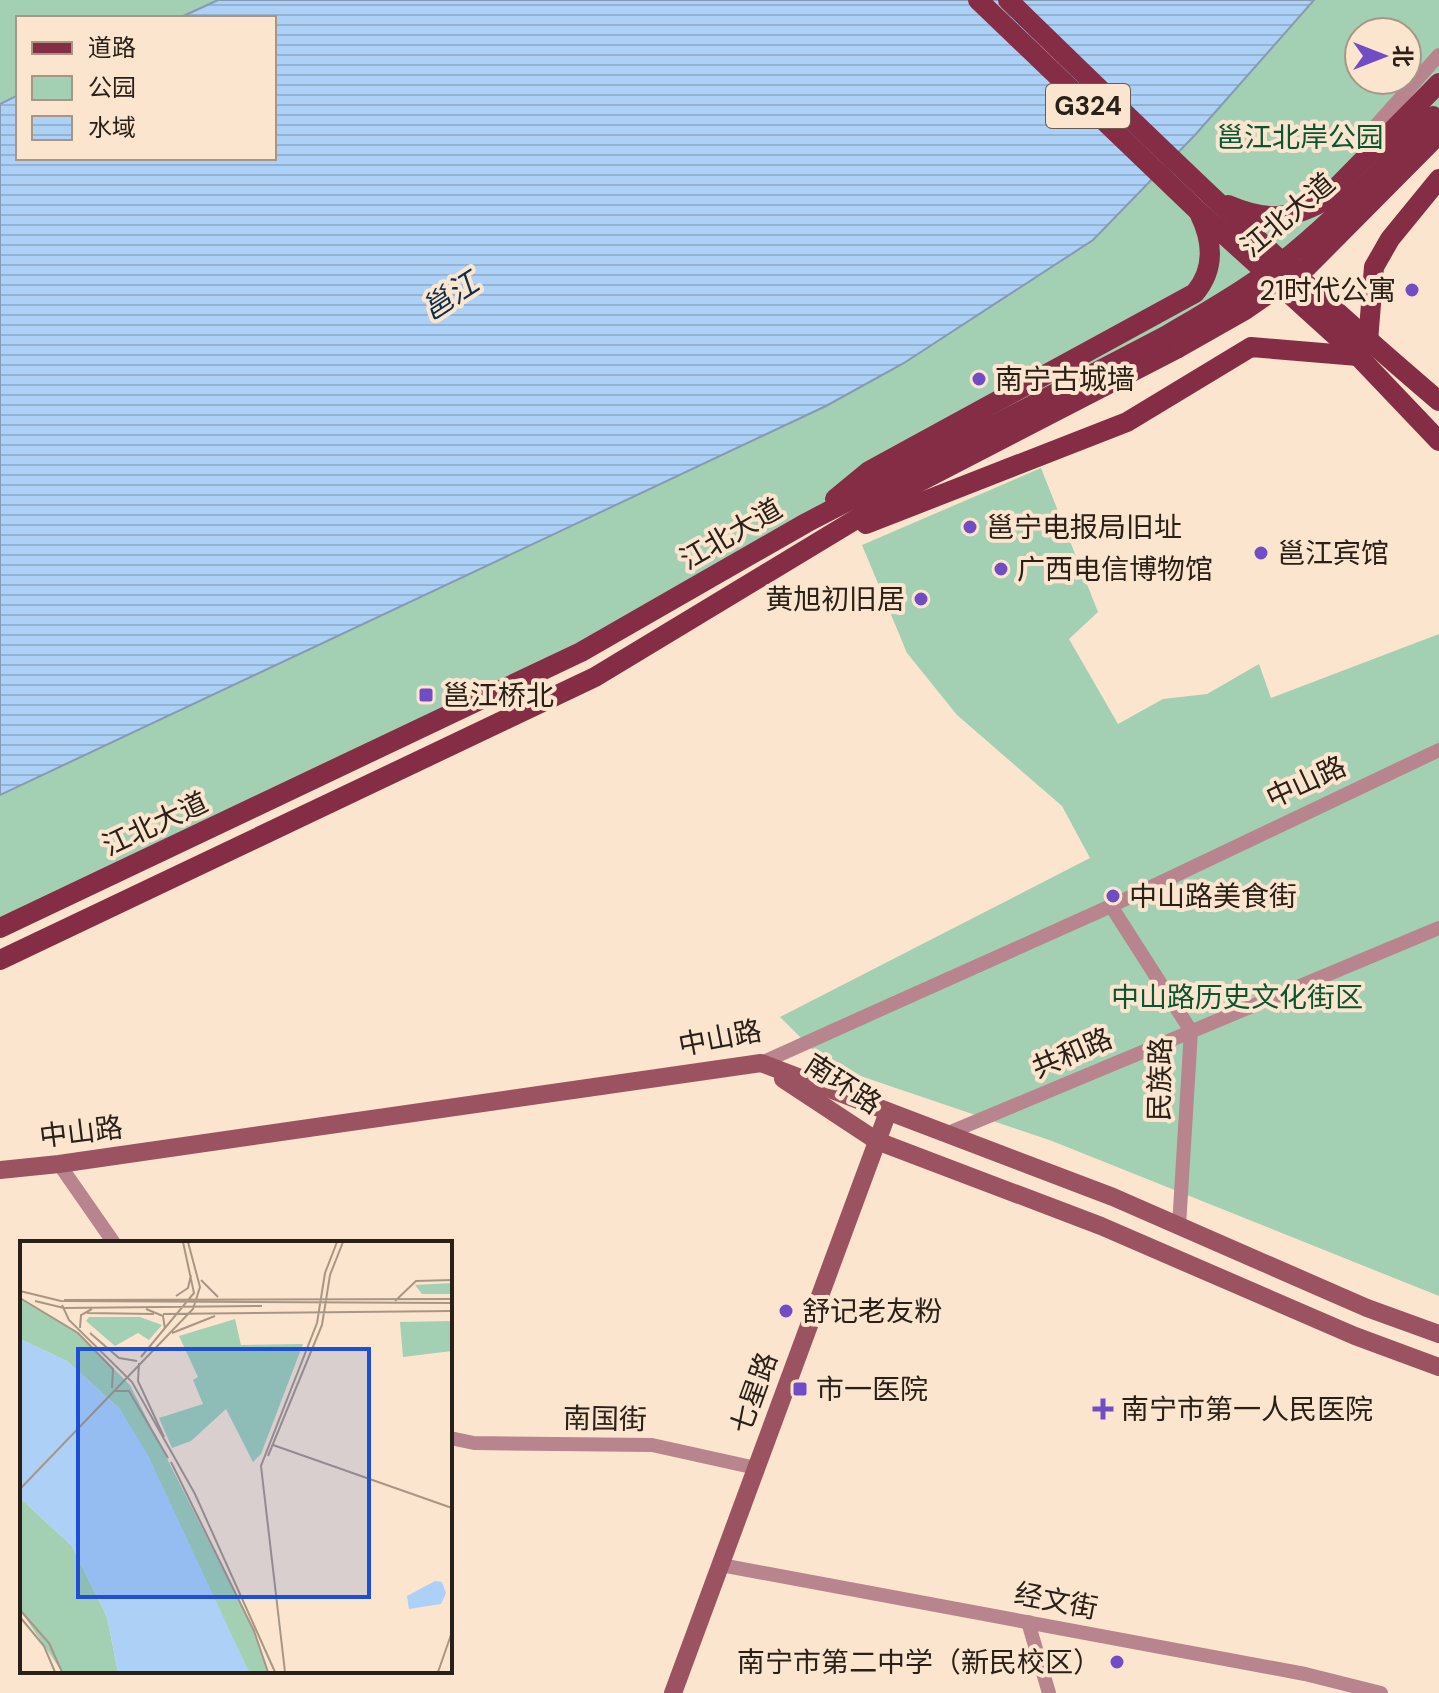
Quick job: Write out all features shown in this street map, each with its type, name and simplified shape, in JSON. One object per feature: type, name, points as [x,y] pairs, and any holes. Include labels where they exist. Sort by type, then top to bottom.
[{"type":"main road","name":"G324","points":[[978,0],[1363,348],[1439,401]]},
{"type":"main road","name":"G324","points":[[1008,0],[1206,205]]},
{"type":"main road","points":[[806,523],[869,471],[1195,293],[1210,269],[1206,205],[1269,217],[1303,212],[1322,202],[1439,83]]},
{"type":"main road","name":"江北大道","points":[[0,928],[581,652],[806,523],[908,479],[1178,348],[1245,310],[1307,267],[1437,120]]},
{"type":"main road","name":"江北大道","points":[[0,960],[595,677],[821,541],[908,479],[1228,299],[1291,255],[1437,120]]},
{"type":"main road","points":[[821,541],[1127,422],[1251,347],[1363,348],[1374,267],[1390,239],[1439,179]]},
{"type":"main road","name":"G324","points":[[1363,348],[1439,441]]},
{"type":"main road","name":"南环路","points":[[761,1063],[1113,1197],[1367,1308],[1439,1334]]},
{"type":"main road","name":"南环路","points":[[761,1063],[877,1141],[1101,1226],[1355,1336],[1439,1367]]},
{"type":"main road","name":"中山路","points":[[0,1170],[761,1063]]},
{"type":"main road","name":"七星路","points":[[673,1693],[888,1112]]},
{"type":"street","points":[[1372,130],[1439,55]]},
{"type":"street","name":"中山路","points":[[761,1063],[1111,906],[1439,750]]},
{"type":"street","name":"民族路","points":[[1111,906],[1191,1031],[1179,1226]]},
{"type":"street","name":"共和路","points":[[946,1134],[1439,928]]},
{"type":"street","points":[[59,1164],[113,1241]]},
{"type":"street","name":"南国街","points":[[452,1438],[474,1443],[652,1445],[756,1468]]},
{"type":"street","name":"经文街","points":[[721,1565],[1305,1674],[1381,1693]]},
{"type":"street","points":[[1028,1622],[1049,1693]]},
{"type":"green space","points":[[0,0],[218,0],[183,16],[16,16],[16,96],[0,104]]},
{"type":"green space","name":"邕江北岸公园","points":[[1314,0],[1439,0],[1439,109],[1291,255],[581,652],[0,928],[0,795],[1195,135]]},
{"type":"green space","name":"中山路历史文化街区","points":[[1041,468],[1098,612],[1069,639],[1118,724],[1163,699],[1207,694],[1259,664],[1271,698],[1439,634],[1439,1296],[1052,1141],[828,1065],[780,1017],[1090,858],[1062,806],[957,715],[907,653],[862,545]]},
{"type":"water","name":"邕江","points":[[218,0],[1314,0],[1195,135],[1093,240],[904,363],[826,406],[0,795],[0,104],[16,96],[16,160],[276,160],[276,16],[183,16]]},
{"type":"place","name":"21时代公寓","points":[[1412,290]]},
{"type":"place","name":"南宁古城墙","points":[[979,379]]},
{"type":"place","name":"邕宁电报局旧址","points":[[970,527]]},
{"type":"place","name":"邕江宾馆","points":[[1261,553]]},
{"type":"place","name":"广西电信博物馆","points":[[1001,569]]},
{"type":"place","name":"黄旭初旧居","points":[[921,599]]},
{"type":"place","name":"邕江桥北","points":[[426,695]]},
{"type":"place","name":"中山路美食街","points":[[1113,896]]},
{"type":"place","name":"舒记老友粉","points":[[786,1311]]},
{"type":"place","name":"市一医院","points":[[800,1389]]},
{"type":"place","name":"南宁市第一人民医院","points":[[1103,1409]]},
{"type":"place","name":"南宁市第二中学（新民校区）","points":[[1117,1662]]}]
